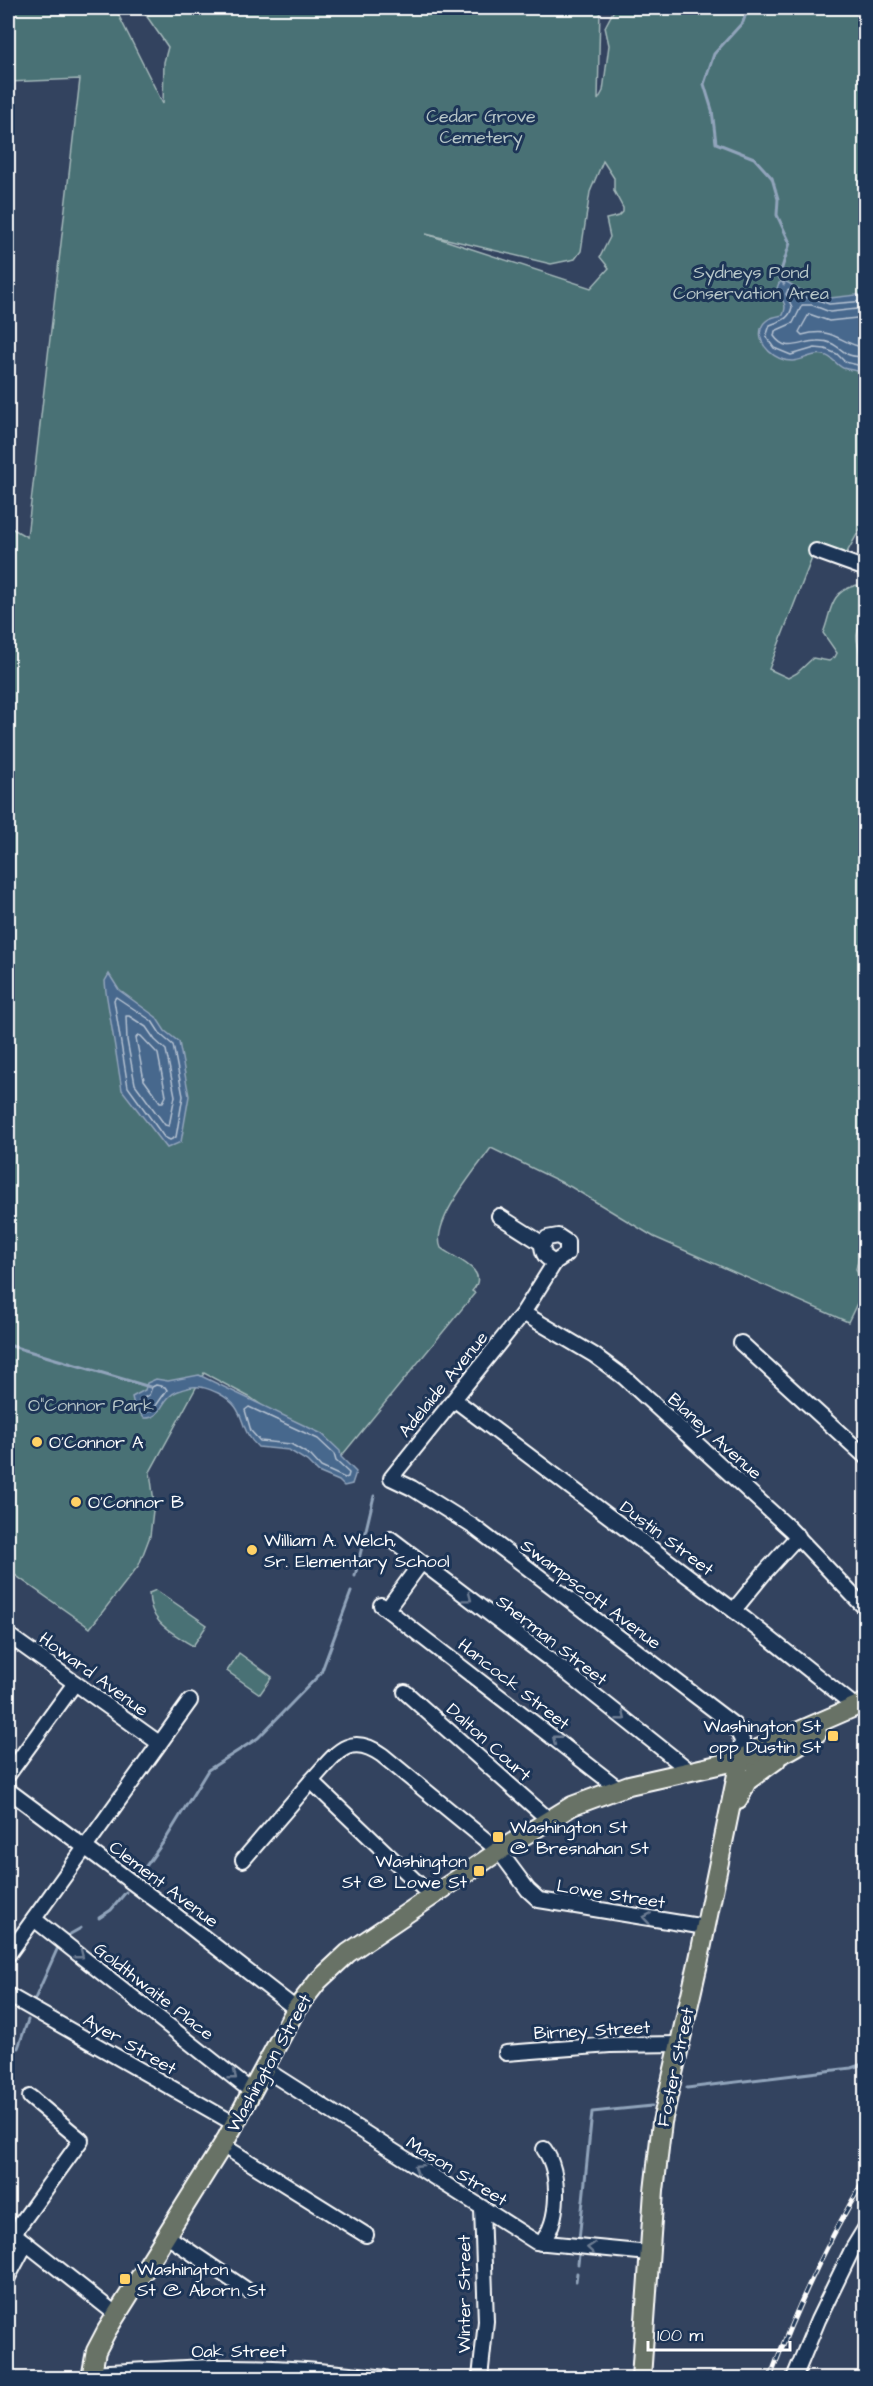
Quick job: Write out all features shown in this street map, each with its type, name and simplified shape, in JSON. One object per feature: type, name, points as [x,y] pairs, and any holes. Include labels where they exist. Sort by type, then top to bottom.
[{"type":"main road","name":"Washington Street","points":[[92,2376],[96,2351],[235,2124],[296,2009],[318,1981],[348,1953],[499,1851],[572,1806],[618,1788],[740,1760],[861,1705]]},
{"type":"main road","name":"Washington Street","points":[[740,1760],[758,1761],[790,1750],[861,1705]]},
{"type":"main road","points":[[729,1817],[747,1781],[790,1750]]},
{"type":"main road","name":"Foster Street","points":[[641,2379],[649,2253],[662,2122],[740,1760]]},
{"type":"street","points":[[816,551],[866,569]]},
{"type":"street","points":[[499,1216],[543,1244]]},
{"type":"street","points":[[558,1236],[567,1242],[567,1254],[555,1262],[543,1254],[543,1244],[548,1238],[558,1236]]},
{"type":"street","name":"Adelaide Avenue","points":[[391,1478],[523,1313],[555,1262]]},
{"type":"street","name":"Blaney Avenue","points":[[523,1313],[594,1355],[625,1378],[798,1536],[866,1609]]},
{"type":"street","points":[[741,1343],[866,1457]]},
{"type":"street","name":"Dustin Street","points":[[455,1400],[861,1705]]},
{"type":"street","name":"Swampscott Avenue","points":[[391,1478],[412,1488],[474,1527],[734,1725],[742,1740],[740,1760]]},
{"type":"street","points":[[734,1610],[798,1536]]},
{"type":"street","name":"Sherman Street","points":[[391,1539],[548,1658],[690,1771]]},
{"type":"street","name":"Hancock Street","points":[[421,1563],[384,1607],[618,1788]]},
{"type":"street","name":"Howard Avenue","points":[[8,1635],[159,1743]]},
{"type":"street","points":[[8,1775],[75,1683]]},
{"type":"street","name":"Dalton Court","points":[[405,1692],[548,1819]]},
{"type":"street","points":[[8,1955],[190,1701]]},
{"type":"street","name":"Lowe Street","points":[[311,1781],[347,1747],[356,1743],[364,1744],[382,1755],[499,1851],[528,1890],[539,1900],[705,1927]]},
{"type":"street","points":[[243,1860],[311,1781],[431,1896]]},
{"type":"street","name":"Clement Avenue","points":[[8,1790],[86,1847],[296,2009]]},
{"type":"street","name":"Goldthwaite Place","points":[[34,1919],[251,2091]]},
{"type":"street","name":"Ayer Street","points":[[8,1995],[235,2124]]},
{"type":"street","name":"Birney Street","points":[[506,2053],[610,2045],[679,2044]]},
{"type":"street","name":"Mason Street","points":[[263,2068],[482,2209],[541,2243],[649,2253]]},
{"type":"street","points":[[30,2097],[81,2140],[11,2231],[117,2315]]},
{"type":"street","points":[[222,2145],[366,2235]]},
{"type":"street","points":[[541,2243],[549,2234],[555,2194],[554,2165],[544,2149]]},
{"type":"street","name":"Winter Street","points":[[480,2379],[486,2321],[482,2209]]},
{"type":"street","points":[[794,2379],[818,2320],[852,2250],[866,2227]]},
{"type":"street","points":[[167,2236],[247,2290]]},
{"type":"street","points":[[8,2277],[26,2243]]},
{"type":"street","name":"Oak Street","points":[[92,2376],[216,2367],[385,2379]]},
{"type":"green space","points":[[8,8],[115,8],[163,104],[164,62],[168,47],[141,8],[600,8],[598,100],[603,91],[609,45],[605,27],[615,8],[865,8],[865,520],[846,554],[817,545],[769,669],[788,678],[813,658],[829,661],[835,657],[837,653],[823,633],[836,598],[841,592],[857,585],[864,599],[864,611],[857,639],[862,660],[866,662],[866,1233],[856,1269],[864,1289],[848,1322],[654,1237],[571,1187],[491,1148],[456,1196],[442,1225],[439,1237],[441,1248],[474,1271],[477,1284],[472,1291],[475,1293],[339,1459],[251,1398],[204,1373],[150,1472],[154,1502],[150,1536],[139,1565],[90,1628],[8,1570],[8,526],[27,537],[80,79],[8,82]],"holes":[[[603,161],[614,178],[614,191],[623,212],[619,216],[606,219],[610,237],[600,257],[609,268],[591,288],[426,234],[551,264],[575,259],[581,251],[590,192]]]},
{"type":"green space","points":[[156,1590],[207,1625],[193,1646],[169,1631],[157,1619],[150,1604],[149,1593]]},
{"type":"green space","points":[[239,1653],[272,1677],[260,1694],[227,1671]]},
{"type":"water","points":[[785,281],[802,291],[815,292],[830,298],[865,294],[865,374],[843,368],[824,355],[792,361],[774,355],[765,347],[761,335],[762,325],[773,317],[783,315],[785,305],[777,288],[779,283]]},
{"type":"water","points":[[109,974],[119,990],[156,1017],[165,1031],[179,1042],[189,1096],[181,1142],[167,1148],[122,1090],[106,992],[105,981]]},
{"type":"water","points":[[199,1375],[322,1434],[340,1451],[341,1457],[356,1472],[352,1484],[344,1486],[339,1481],[318,1472],[307,1461],[289,1450],[258,1447],[251,1440],[234,1405],[228,1399],[208,1389],[192,1387],[177,1391],[172,1394],[157,1414],[149,1418],[144,1418],[134,1405],[132,1397],[145,1390],[147,1383],[156,1379],[168,1381]]},
{"type":"waterway","points":[[748,8],[743,22],[714,54],[704,84],[712,110],[716,143],[754,158],[772,178],[778,199],[777,215],[790,243],[779,277],[784,284]]},
{"type":"waterway","points":[[8,1345],[150,1387]]},
{"type":"waterway","points":[[355,1576],[374,1496]]},
{"type":"waterway","points":[[141,1873],[167,1837],[208,1770],[258,1738],[321,1673],[351,1592]]},
{"type":"waterway","points":[[99,1918],[111,1910],[126,1892]]},
{"type":"waterway","points":[[65,1937],[81,1928]]},
{"type":"waterway","points":[[34,2001],[59,1945]]},
{"type":"waterway","points":[[18,2048],[28,2020]]},
{"type":"waterway","points":[[687,2088],[851,2068],[866,2063]]},
{"type":"waterway","points":[[579,2240],[592,2112],[652,2106]]},
{"type":"waterway","points":[[578,2264],[579,2255]]},
{"type":"waterway","points":[[576,2281],[577,2273]]},
{"type":"railway","points":[[770,2378],[813,2275],[866,2177]]},
{"type":"place","name":"O'Connor A","points":[[37,1442]]},
{"type":"place","name":"O'Connor B","points":[[76,1502]]},
{"type":"place","name":"William A. Welch, Sr. Elementary School","points":[[252,1550]]},
{"type":"place","name":"Washington St opp Dustin St","points":[[833,1736]]},
{"type":"place","name":"Washington St @ Bresnahan St","points":[[498,1837]]},
{"type":"place","name":"Washington St @ Lowe St","points":[[479,1871]]},
{"type":"place","name":"Washington St @ Aborn St","points":[[125,2279]]},
{"type":"park label","name":"Cedar Grove Cemetery","points":[[481,126]]},
{"type":"park label","name":"Sydneys Pond Conservation Area","points":[[751,282]]},
{"type":"park label","name":"O\"Connor Park","points":[[91,1405]]}]
